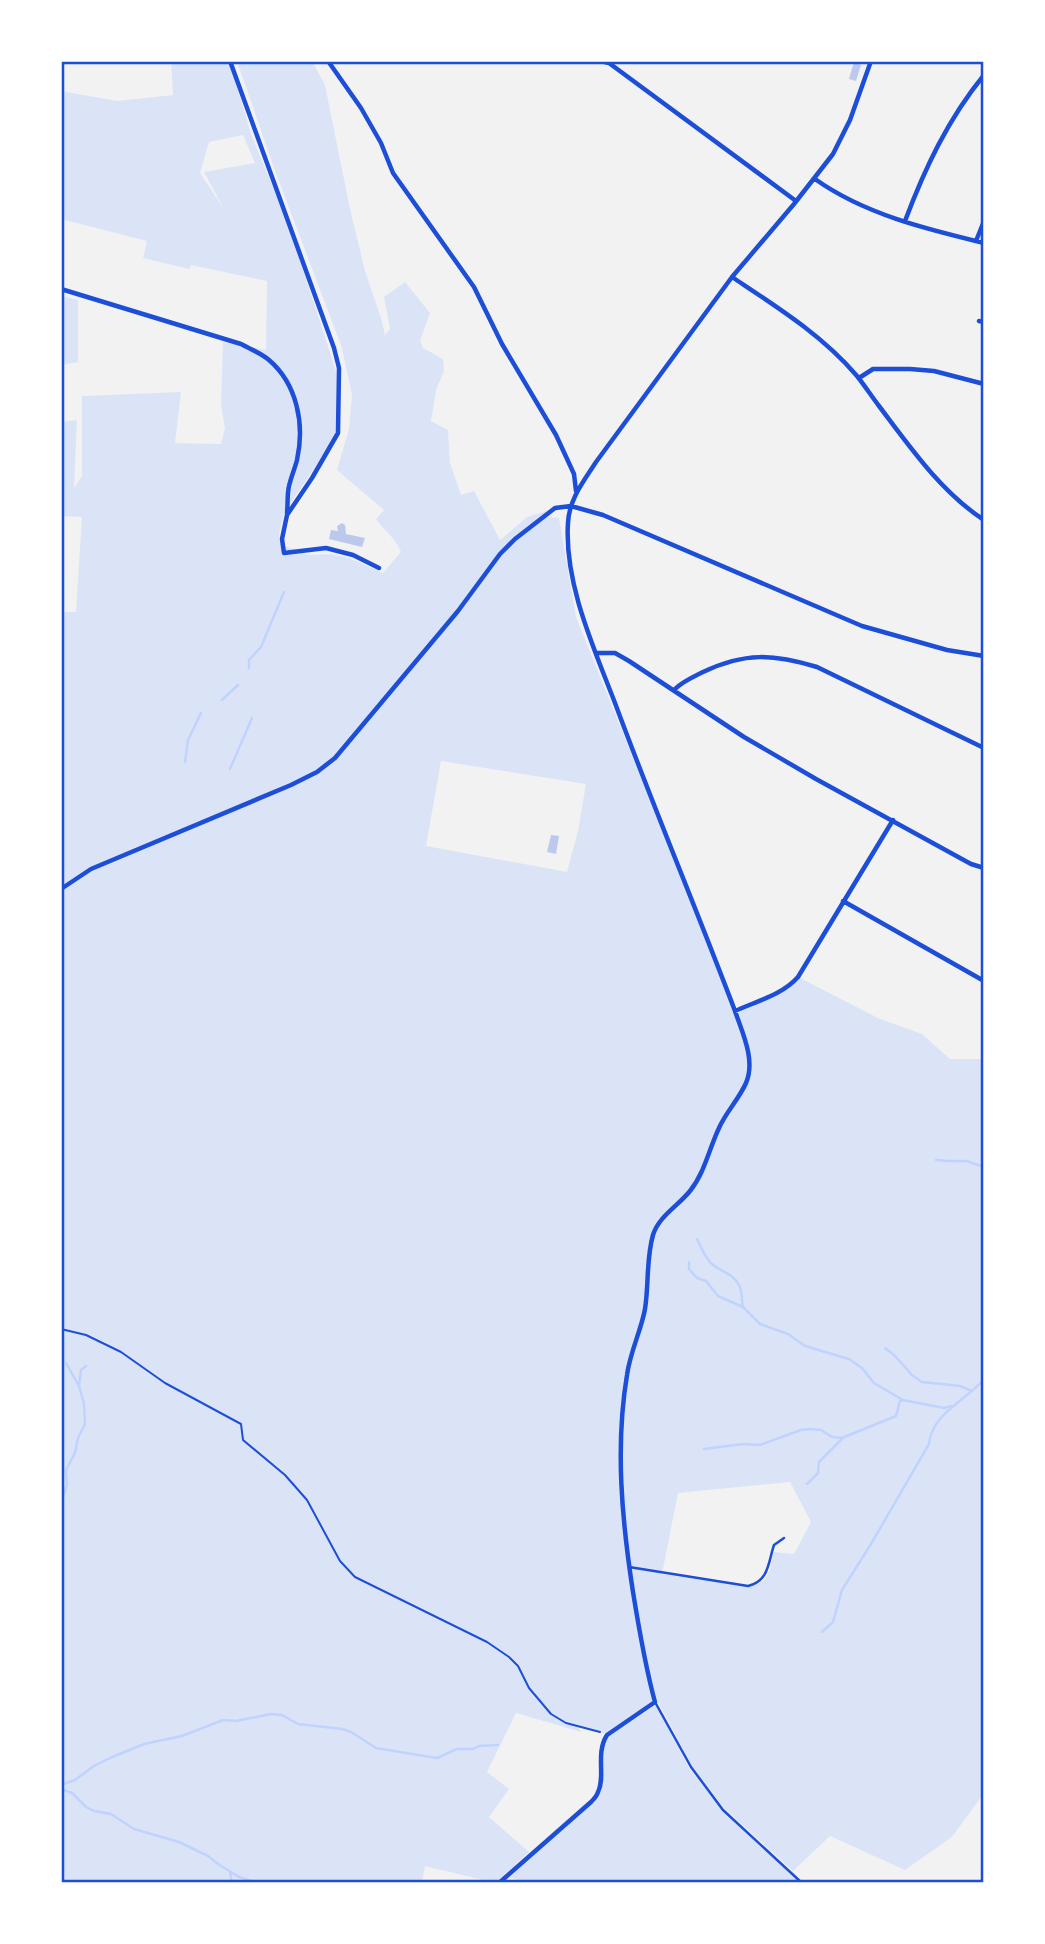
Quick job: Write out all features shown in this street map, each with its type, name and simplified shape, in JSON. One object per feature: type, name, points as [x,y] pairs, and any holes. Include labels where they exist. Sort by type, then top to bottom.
[{"type":"street","points":[[230,61],[339,368],[338,433],[286,518]]},
{"type":"street","points":[[328,61],[361,108],[381,143],[393,173],[474,287],[513,363],[556,435],[575,474],[576,492]]},
{"type":"street","points":[[600,61],[609,63],[796,201]]},
{"type":"street","points":[[499,1883],[592,1802],[600,1786],[601,1749],[607,1735],[655,1702],[638,1627],[626,1546],[621,1422],[627,1373],[645,1309],[649,1249],[654,1232],[659,1222],[692,1188],[704,1168],[719,1126],[747,1080],[749,1056],[735,1011],[596,653],[577,594],[569,556],[568,521],[571,506],[576,492],[596,462],[732,277],[833,154],[850,120],[872,61]]},
{"type":"street","points":[[905,222],[920,182],[945,131],[984,75]]},
{"type":"street","points":[[815,179],[853,201],[905,222],[984,243]]},
{"type":"street","points":[[976,242],[984,221]]},
{"type":"street","points":[[732,277],[808,328],[830,347],[859,378],[928,469],[951,493],[984,520]]},
{"type":"street","points":[[61,289],[241,344],[268,359],[285,377],[293,391],[301,436],[289,485],[282,539],[284,552],[326,548],[353,555],[379,568]]},
{"type":"street","points":[[859,378],[873,369],[910,369],[934,371],[984,384]]},
{"type":"street","points":[[61,889],[91,869],[317,772],[335,758],[354,737],[514,539],[555,508],[571,506],[603,515],[862,626],[947,650],[984,656]]},
{"type":"street","points":[[596,653],[615,653],[675,689],[744,737],[816,779],[973,865],[984,868]]},
{"type":"street","points":[[675,689],[682,682],[720,664],[766,656],[790,659],[817,667],[984,748]]},
{"type":"street","points":[[735,1011],[780,992],[798,977],[893,820]]},
{"type":"street","points":[[843,901],[984,981]]},
{"type":"lane","points":[[629,1567],[748,1586],[763,1579],[774,1545],[784,1538]]},
{"type":"lane","points":[[655,1702],[691,1767],[723,1810],[802,1883]]},
{"type":"path","points":[[61,1329],[86,1335],[121,1352],[165,1383],[241,1424],[243,1440],[292,1482],[311,1505],[335,1552],[355,1577],[487,1642],[518,1666],[529,1688],[551,1714],[566,1723],[607,1735]]},
{"type":"shaded area","points":[[171,61],[229,61],[252,137],[288,223],[336,371],[337,434],[284,513],[279,534],[280,544],[308,555],[331,554],[349,558],[383,573],[401,552],[376,519],[384,510],[337,470],[349,429],[352,395],[342,348],[237,61],[312,61],[325,85],[350,209],[365,271],[385,335],[390,329],[384,297],[405,282],[430,313],[420,341],[423,348],[443,359],[444,371],[436,390],[431,421],[448,430],[450,463],[461,495],[474,491],[500,540],[527,517],[546,511],[550,517],[559,518],[576,617],[735,1010],[780,992],[798,977],[880,1019],[922,1034],[950,1059],[984,1059],[984,1793],[952,1837],[905,1870],[830,1836],[793,1871],[725,1809],[692,1766],[658,1702],[653,1687],[655,1703],[607,1734],[577,1726],[581,1732],[516,1713],[487,1772],[509,1789],[489,1817],[529,1852],[495,1883],[425,1866],[422,1883],[61,1883],[61,612],[76,612],[82,517],[61,516],[61,422],[77,420],[74,488],[82,476],[82,396],[181,392],[175,443],[221,444],[225,428],[221,405],[223,342],[266,350],[267,281],[191,265],[189,269],[143,258],[147,241],[61,219],[61,91],[117,101],[173,95]],"holes":[[[243,135],[255,163],[204,172],[224,209],[200,173],[209,142]],[[441,761],[586,784],[567,872],[426,846]],[[790,1482],[811,1522],[794,1554],[774,1552],[768,1575],[756,1585],[749,1587],[662,1574],[678,1493]]]},
{"type":"shaded area","points":[[61,296],[78,300],[78,362],[61,365]]},
{"type":"shaded area","points":[[656,1705],[689,1768],[723,1811],[800,1883],[529,1883],[508,1877],[593,1803],[602,1788],[603,1755],[609,1736]]},
{"type":"building","points":[[854,62],[861,65],[856,81],[849,79]]},
{"type":"building","points":[[342,523],[345,525],[346,534],[365,538],[362,547],[329,539],[331,530],[338,531],[337,526]]},
{"type":"building","points":[[551,835],[559,836],[556,854],[547,852]]},
{"type":"waterway","points":[[249,668],[249,660],[261,647],[284,592]]},
{"type":"waterway","points":[[222,700],[238,685]]},
{"type":"waterway","points":[[185,762],[188,740],[201,713]]},
{"type":"waterway","points":[[230,769],[252,718]]},
{"type":"waterway","points":[[936,1160],[966,1161],[984,1167]]},
{"type":"waterway","points":[[697,1239],[710,1262],[736,1281],[741,1290],[743,1307]]},
{"type":"waterway","points":[[689,1262],[689,1269],[697,1278],[706,1281],[718,1296],[743,1307],[760,1324],[788,1334],[805,1346],[849,1359],[862,1368],[874,1383],[903,1400]]},
{"type":"waterway","points":[[885,1348],[922,1382],[960,1386],[972,1391]]},
{"type":"waterway","points":[[61,1502],[67,1485],[66,1470],[85,1424],[84,1404],[79,1386],[66,1363]]},
{"type":"waterway","points":[[79,1385],[81,1370],[86,1366]]},
{"type":"waterway","points":[[822,1632],[833,1622],[842,1590],[929,1444],[936,1424],[984,1379]]},
{"type":"waterway","points":[[704,1449],[743,1444],[760,1445],[810,1429],[842,1438],[896,1416],[900,1401],[903,1400],[944,1408],[951,1406]]},
{"type":"waterway","points":[[807,1484],[818,1473],[819,1462],[842,1439]]},
{"type":"waterway","points":[[61,1785],[75,1780],[110,1758],[144,1744],[182,1736],[223,1720],[236,1721],[271,1714],[282,1715],[298,1724],[342,1729],[376,1748],[437,1758],[457,1749],[498,1745]]},
{"type":"waterway","points":[[61,1789],[72,1793],[94,1811],[111,1814],[134,1829],[179,1842],[208,1856],[239,1877],[258,1883]]},
{"type":"waterway","points":[[230,1872],[232,1883]]}]
